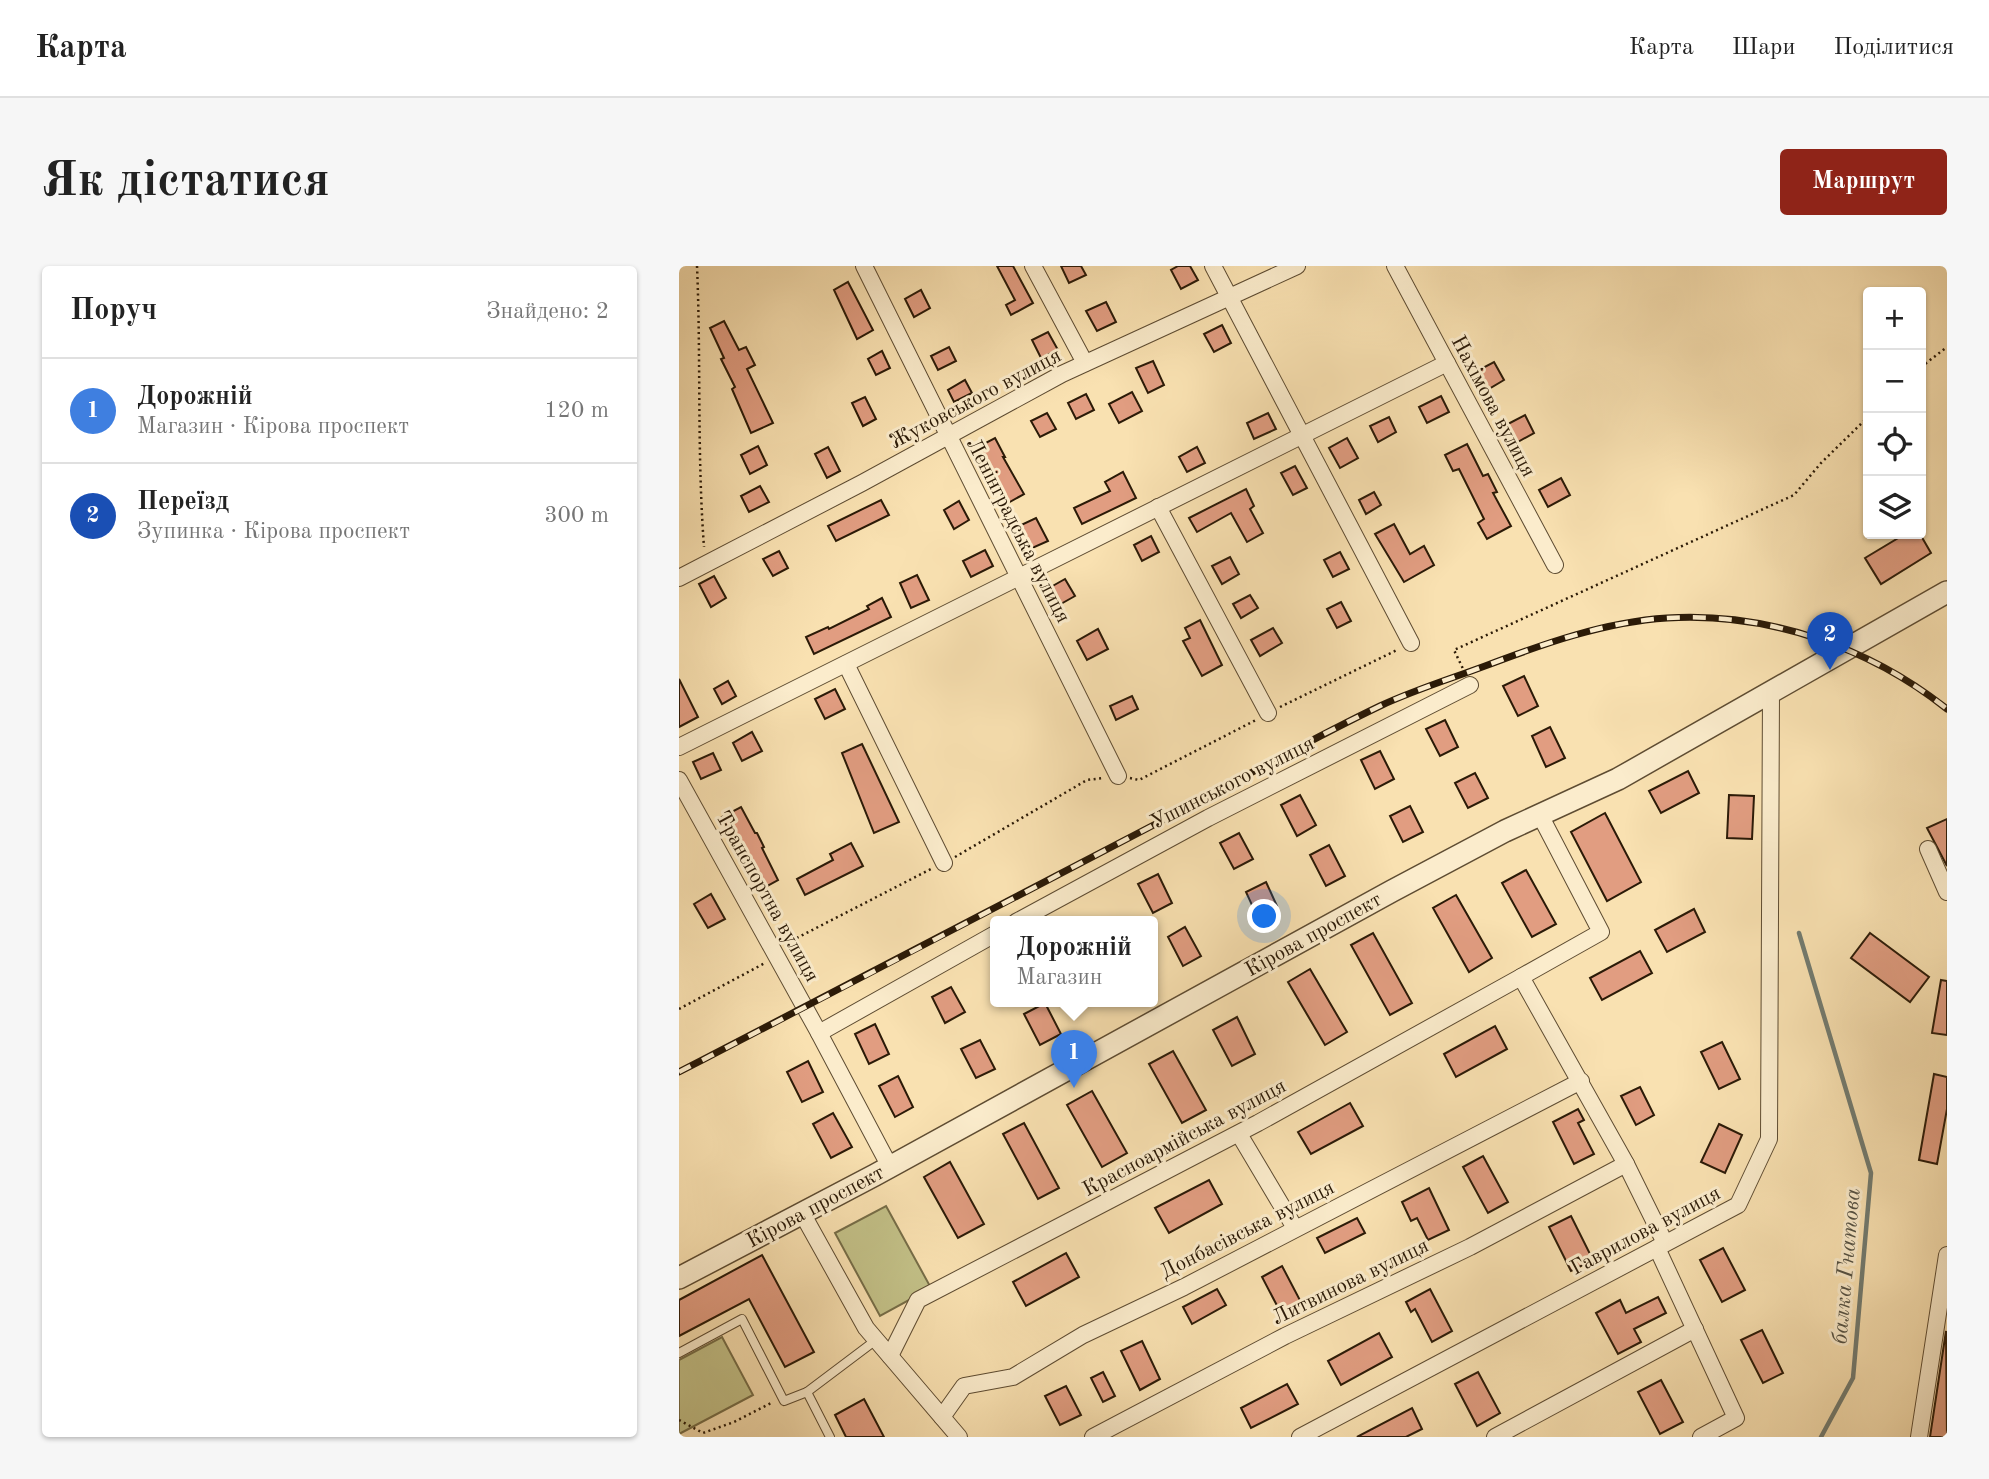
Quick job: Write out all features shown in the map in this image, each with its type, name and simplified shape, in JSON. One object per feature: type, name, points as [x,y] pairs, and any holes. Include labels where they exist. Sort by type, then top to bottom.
[{"type":"street","name":"Ленінградська вулиця","points":[[864,266],[1118,776]]},
{"type":"street","points":[[1033,266],[1085,363]]},
{"type":"street","points":[[1213,266],[1411,643]]},
{"type":"street","name":"Жуковського вулиця","points":[[679,578],[1085,363],[1297,266]]},
{"type":"street","name":"Нахімова вулиця","points":[[1395,266],[1555,565]]},
{"type":"street","points":[[679,747],[1447,363]]},
{"type":"street","points":[[1158,507],[1268,713]]},
{"type":"street","name":"Кірова проспект","points":[[679,1278],[890,1167],[1392,891],[1540,815],[1618,779],[1947,593]]},
{"type":"street","points":[[846,664],[944,863]]},
{"type":"street","name":"Ушинського вулиця","points":[[1027,916],[1207,818],[1470,685]]},
{"type":"street","name":"Гаврилова вулиця","points":[[1300,1437],[1738,1205],[1769,1139],[1771,692]]},
{"type":"street","name":"Транспортна вулиця","points":[[679,780],[820,1034]]},
{"type":"street","name":"Красноармійська вулиця","points":[[890,1356],[918,1300],[1239,1134],[1601,932],[1540,815]]},
{"type":"street","points":[[1928,849],[1947,892]]},
{"type":"street","points":[[890,1167],[820,1034],[990,937]]},
{"type":"street","points":[[1521,977],[1626,1164],[1695,1329],[1736,1418],[1701,1437]]},
{"type":"street","name":"Донбасівська вулиця","points":[[942,1417],[964,1387],[1013,1377],[1083,1335],[1184,1287],[1581,1082]]},
{"type":"street","points":[[1239,1134],[1295,1228]]},
{"type":"street","name":"Литвинова вулиця","points":[[1093,1437],[1285,1336],[1470,1247],[1626,1164]]},
{"type":"street","points":[[802,1213],[866,1328],[959,1437]]},
{"type":"street","points":[[1919,1437],[1947,1255]]},
{"type":"street","points":[[1495,1437],[1695,1329]]},
{"type":"lane","points":[[679,1353],[742,1319],[784,1401],[807,1392],[876,1340]]},
{"type":"lane","points":[[807,1392],[830,1437]]},
{"type":"path","points":[[697,266],[700,487],[706,564]]},
{"type":"path","points":[[1926,363],[1947,347]]},
{"type":"path","points":[[1470,685],[1454,650],[1794,495],[1821,463],[1863,422]]},
{"type":"path","points":[[679,1009],[764,966],[774,950],[944,863],[1087,780],[1118,776],[1139,780],[1411,643]]},
{"type":"path","points":[[699,1437],[782,1397]]},
{"type":"path","points":[[679,1420],[703,1433]]},
{"type":"shaded area","points":[[886,1206],[931,1288],[880,1316],[835,1233]]},
{"type":"shaded area","points":[[722,1337],[753,1395],[679,1434],[679,1360]]},
{"type":"building","points":[[997,266],[1013,266],[1033,303],[1011,315],[1006,305],[1015,300]]},
{"type":"building","points":[[1061,266],[1081,266],[1086,275],[1069,283]]},
{"type":"building","points":[[1178,266],[1190,266],[1198,280],[1181,289],[1171,270]]},
{"type":"building","points":[[848,282],[873,330],[857,339],[834,290]]},
{"type":"building","points":[[921,290],[930,308],[914,317],[905,299]]},
{"type":"building","points":[[1106,302],[1116,322],[1097,331],[1086,311]]},
{"type":"building","points":[[724,321],[739,350],[746,347],[755,365],[747,369],[773,423],[751,433],[732,389],[735,387],[721,359],[724,358],[710,328]]},
{"type":"building","points":[[1222,325],[1231,343],[1214,352],[1204,334]]},
{"type":"building","points":[[1048,332],[1058,350],[1041,358],[1032,340]]},
{"type":"building","points":[[949,347],[956,361],[938,370],[931,356]]},
{"type":"building","points":[[882,351],[890,368],[876,375],[868,359]]},
{"type":"building","points":[[1153,361],[1164,385],[1148,393],[1136,368]]},
{"type":"building","points":[[1494,362],[1504,380],[1487,390],[1477,371]]},
{"type":"building","points":[[965,380],[972,393],[954,402],[948,390]]},
{"type":"building","points":[[1132,392],[1142,411],[1119,423],[1109,404]]},
{"type":"building","points":[[1086,394],[1094,410],[1076,419],[1068,403]]},
{"type":"building","points":[[1441,396],[1449,412],[1427,423],[1419,407]]},
{"type":"building","points":[[865,397],[876,419],[863,426],[852,403]]},
{"type":"building","points":[[1047,413],[1056,429],[1040,437],[1031,421]]},
{"type":"building","points":[[1268,413],[1276,429],[1254,439],[1247,423]]},
{"type":"building","points":[[1525,415],[1534,433],[1516,443],[1506,425]]},
{"type":"building","points":[[1389,417],[1396,432],[1378,442],[1370,426]]},
{"type":"building","points":[[995,438],[1024,494],[1008,503],[978,447]]},
{"type":"building","points":[[1347,438],[1358,458],[1340,468],[1329,448]]},
{"type":"building","points":[[1467,444],[1483,476],[1488,474],[1497,492],[1493,493],[1511,526],[1487,539],[1478,523],[1484,519],[1459,469],[1453,471],[1445,455]]},
{"type":"building","points":[[758,446],[767,465],[750,474],[741,455]]},
{"type":"building","points":[[828,447],[840,471],[827,478],[815,454]]},
{"type":"building","points":[[1197,447],[1205,463],[1187,472],[1179,457]]},
{"type":"building","points":[[1295,466],[1307,488],[1293,495],[1281,473]]},
{"type":"building","points":[[1123,472],[1136,498],[1082,524],[1074,508],[1110,491],[1105,482]]},
{"type":"building","points":[[1561,478],[1570,495],[1548,507],[1539,490]]},
{"type":"building","points":[[760,486],[769,502],[749,512],[741,496]]},
{"type":"building","points":[[1246,489],[1254,506],[1250,509],[1263,533],[1247,542],[1231,513],[1197,532],[1189,518]]},
{"type":"building","points":[[1374,492],[1381,505],[1366,514],[1359,500]]},
{"type":"building","points":[[881,500],[889,515],[836,541],[828,526]]},
{"type":"building","points":[[959,501],[969,520],[954,529],[944,510]]},
{"type":"building","points":[[1036,518],[1048,541],[1030,549],[1019,526]]},
{"type":"building","points":[[1394,524],[1410,554],[1424,546],[1434,565],[1404,582],[1375,534]]},
{"type":"building","points":[[1151,536],[1159,552],[1142,561],[1134,545]]},
{"type":"building","points":[[1897,539],[1923,539],[1931,553],[1881,584],[1865,558]]},
{"type":"building","points":[[985,550],[993,566],[971,577],[963,561]]},
{"type":"building","points":[[779,551],[788,568],[773,576],[763,559]]},
{"type":"building","points":[[1340,552],[1349,569],[1333,577],[1324,560]]},
{"type":"building","points":[[1230,557],[1239,574],[1222,584],[1212,566]]},
{"type":"building","points":[[917,575],[929,600],[911,608],[900,583]]},
{"type":"building","points":[[714,576],[726,598],[711,607],[699,584]]},
{"type":"building","points":[[1065,579],[1075,596],[1059,605],[1049,588]]},
{"type":"building","points":[[1250,595],[1258,608],[1241,618],[1233,604]]},
{"type":"building","points":[[882,598],[891,617],[814,654],[806,637],[869,609],[867,606]]},
{"type":"building","points":[[1341,602],[1351,621],[1337,628],[1327,609]]},
{"type":"building","points":[[1200,620],[1222,665],[1202,676],[1183,641],[1190,638],[1185,628]]},
{"type":"building","points":[[1273,628],[1282,643],[1260,656],[1251,640]]},
{"type":"building","points":[[1098,629],[1108,649],[1087,660],[1077,641]]},
{"type":"building","points":[[1524,676],[1538,706],[1518,716],[1503,686]]},
{"type":"building","points":[[679,679],[698,717],[679,727]]},
{"type":"building","points":[[728,681],[736,696],[722,704],[714,689]]},
{"type":"building","points":[[835,689],[845,709],[825,719],[815,699]]},
{"type":"building","points":[[1132,696],[1138,709],[1116,720],[1110,706]]},
{"type":"building","points":[[1445,720],[1458,747],[1440,756],[1426,729]]},
{"type":"building","points":[[1550,727],[1565,758],[1546,767],[1532,736]]},
{"type":"building","points":[[752,732],[762,751],[742,761],[733,743]]},
{"type":"building","points":[[862,744],[899,822],[874,833],[842,753]]},
{"type":"building","points":[[1380,751],[1394,779],[1375,789],[1361,760]]},
{"type":"building","points":[[713,753],[721,770],[701,779],[693,762]]},
{"type":"building","points":[[1688,771],[1699,793],[1661,813],[1649,791]]},
{"type":"building","points":[[1475,773],[1488,798],[1468,808],[1455,783]]},
{"type":"building","points":[[1300,795],[1316,825],[1297,836],[1281,805]]},
{"type":"building","points":[[1729,795],[1754,796],[1752,839],[1727,838]]},
{"type":"building","points":[[1410,806],[1423,832],[1403,842],[1390,816]]},
{"type":"building","points":[[741,807],[757,833],[778,880],[760,890],[722,817]]},
{"type":"building","points":[[1605,813],[1641,882],[1607,901],[1571,832]]},
{"type":"building","points":[[1947,819],[1947,866],[1927,828]]},
{"type":"building","points":[[1239,833],[1253,859],[1234,869],[1220,843]]},
{"type":"building","points":[[851,843],[863,866],[805,895],[797,879],[833,860],[830,854]]},
{"type":"building","points":[[1329,845],[1345,876],[1326,886],[1310,855]]},
{"type":"building","points":[[1526,870],[1556,924],[1532,937],[1502,883]]},
{"type":"building","points":[[1158,874],[1172,903],[1153,913],[1138,884]]},
{"type":"building","points":[[1266,882],[1277,906],[1257,916],[1246,892]]},
{"type":"building","points":[[711,894],[725,919],[708,928],[694,904]]},
{"type":"building","points":[[1456,895],[1492,958],[1469,972],[1433,908]]},
{"type":"building","points":[[1694,909],[1705,932],[1667,952],[1655,930]]},
{"type":"building","points":[[1185,927],[1201,956],[1183,966],[1168,937]]},
{"type":"building","points":[[1373,933],[1412,1003],[1390,1015],[1351,945]]},
{"type":"building","points":[[1870,933],[1929,977],[1910,1002],[1851,958]]},
{"type":"building","points":[[1640,951],[1652,973],[1602,1000],[1590,978]]},
{"type":"building","points":[[1310,969],[1347,1032],[1325,1045],[1288,982]]},
{"type":"building","points":[[1941,980],[1947,981],[1947,1035],[1932,1033]]},
{"type":"building","points":[[951,987],[965,1012],[945,1023],[932,997]]},
{"type":"building","points":[[1037,1007],[1047,1007],[1061,1034],[1040,1045],[1024,1014]]},
{"type":"building","points":[[1237,1017],[1255,1054],[1232,1066],[1213,1030]]},
{"type":"building","points":[[875,1024],[889,1054],[869,1064],[855,1034]]},
{"type":"building","points":[[1495,1026],[1507,1049],[1456,1077],[1444,1054]]},
{"type":"building","points":[[980,1040],[995,1069],[976,1078],[961,1049]]},
{"type":"building","points":[[1722,1042],[1740,1079],[1719,1089],[1701,1052]]},
{"type":"building","points":[[1173,1051],[1206,1110],[1182,1123],[1149,1064]]},
{"type":"building","points":[[808,1061],[823,1092],[802,1102],[787,1072]]},
{"type":"building","points":[[1934,1074],[1947,1077],[1947,1109],[1937,1164],[1919,1160]]},
{"type":"building","points":[[898,1076],[913,1107],[895,1117],[879,1086]]},
{"type":"building","points":[[1640,1087],[1654,1115],[1636,1125],[1621,1096]]},
{"type":"building","points":[[1092,1091],[1127,1153],[1102,1167],[1067,1105]]},
{"type":"building","points":[[1350,1103],[1363,1126],[1311,1154],[1298,1132]]},
{"type":"building","points":[[1578,1109],[1584,1120],[1578,1123],[1594,1154],[1574,1164],[1553,1122]]},
{"type":"building","points":[[833,1113],[852,1147],[831,1158],[813,1124]]},
{"type":"building","points":[[1024,1123],[1059,1188],[1038,1199],[1003,1134]]},
{"type":"building","points":[[1719,1124],[1742,1135],[1725,1173],[1701,1162]]},
{"type":"building","points":[[1483,1156],[1508,1202],[1488,1213],[1463,1167]]},
{"type":"building","points":[[950,1162],[984,1224],[958,1238],[924,1177]]},
{"type":"building","points":[[1209,1180],[1222,1204],[1169,1233],[1155,1208]]},
{"type":"building","points":[[1429,1188],[1449,1230],[1428,1240],[1417,1218],[1411,1221],[1402,1202]]},
{"type":"building","points":[[1571,1216],[1593,1260],[1571,1271],[1549,1227]]},
{"type":"building","points":[[1357,1218],[1365,1233],[1325,1253],[1317,1238]]},
{"type":"building","points":[[1723,1248],[1745,1290],[1722,1302],[1700,1260]]},
{"type":"building","points":[[1066,1253],[1079,1277],[1026,1306],[1013,1282]]},
{"type":"building","points":[[762,1255],[814,1352],[785,1367],[749,1299],[679,1336],[679,1300]]},
{"type":"building","points":[[1282,1266],[1303,1306],[1283,1317],[1262,1277]]},
{"type":"building","points":[[1217,1289],[1226,1305],[1192,1324],[1183,1307]]},
{"type":"building","points":[[1430,1289],[1452,1331],[1432,1342],[1415,1309],[1411,1312],[1406,1302]]},
{"type":"building","points":[[1658,1297],[1666,1313],[1634,1329],[1641,1342],[1618,1354],[1596,1313],[1620,1300],[1626,1313]]},
{"type":"building","points":[[1762,1330],[1783,1373],[1763,1383],[1741,1340]]},
{"type":"building","points":[[1946,1331],[1947,1437],[1930,1437]]},
{"type":"building","points":[[1379,1333],[1392,1357],[1341,1385],[1328,1361]]},
{"type":"building","points":[[1142,1341],[1160,1379],[1140,1390],[1121,1351]]},
{"type":"building","points":[[1103,1372],[1115,1396],[1103,1402],[1091,1378]]},
{"type":"building","points":[[1478,1372],[1500,1413],[1477,1426],[1455,1384]]},
{"type":"building","points":[[1661,1380],[1683,1422],[1660,1434],[1638,1392]]},
{"type":"building","points":[[1287,1384],[1298,1404],[1251,1428],[1241,1408]]},
{"type":"building","points":[[1066,1386],[1081,1415],[1060,1425],[1045,1396]]},
{"type":"building","points":[[864,1399],[884,1437],[846,1437],[835,1415]]},
{"type":"building","points":[[1412,1408],[1422,1429],[1406,1437],[1357,1437]]},
{"type":"waterway","name":"балка Гнатова","points":[[1799,933],[1871,1173],[1853,1378],[1821,1437]]},
{"type":"railway","points":[[679,1072],[1380,706],[1574,635],[1620,624],[1667,618],[1742,621],[1779,628],[1851,651],[1917,687],[1947,709]]},
{"type":"place","name":"Переїзд","points":[[1830,670]]},
{"type":"place","name":"Дорожній","points":[[1074,1088]]}]
